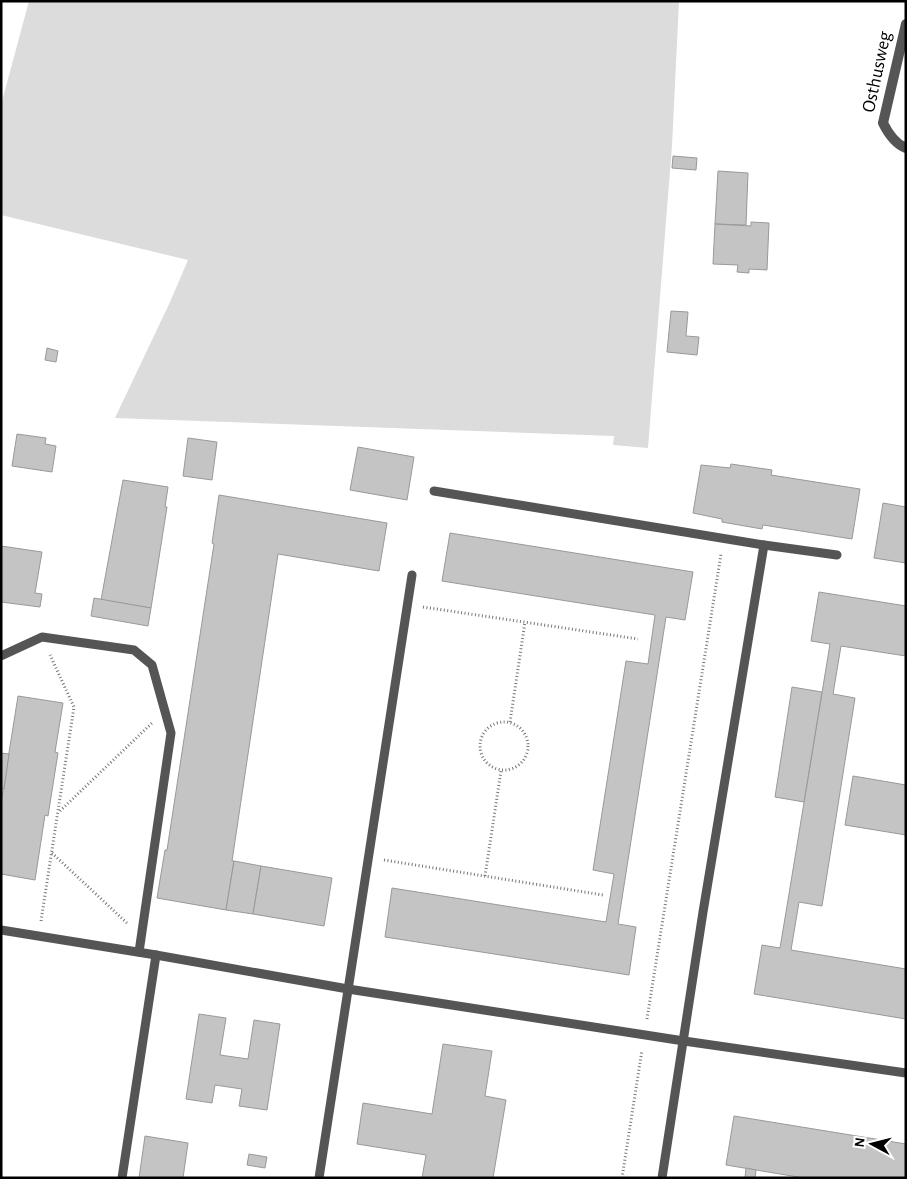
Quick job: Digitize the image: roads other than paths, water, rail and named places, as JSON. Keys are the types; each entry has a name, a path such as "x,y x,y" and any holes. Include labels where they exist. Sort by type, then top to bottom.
{"street":[{"name":"Osthusweg","path":"906,24 883,123 890,135 902,147 906,148"}],"lane":[{"path":"434,491 723,539 837,555"},
{"path":"662,1178 703,912 764,545"},
{"path":"318,1178 412,575"},
{"path":"1,656 42,637 134,650 152,665 171,733 139,952"},
{"path":"1,930 139,952 348,990 906,1073"},
{"path":"122,1178 156,955"}]}
